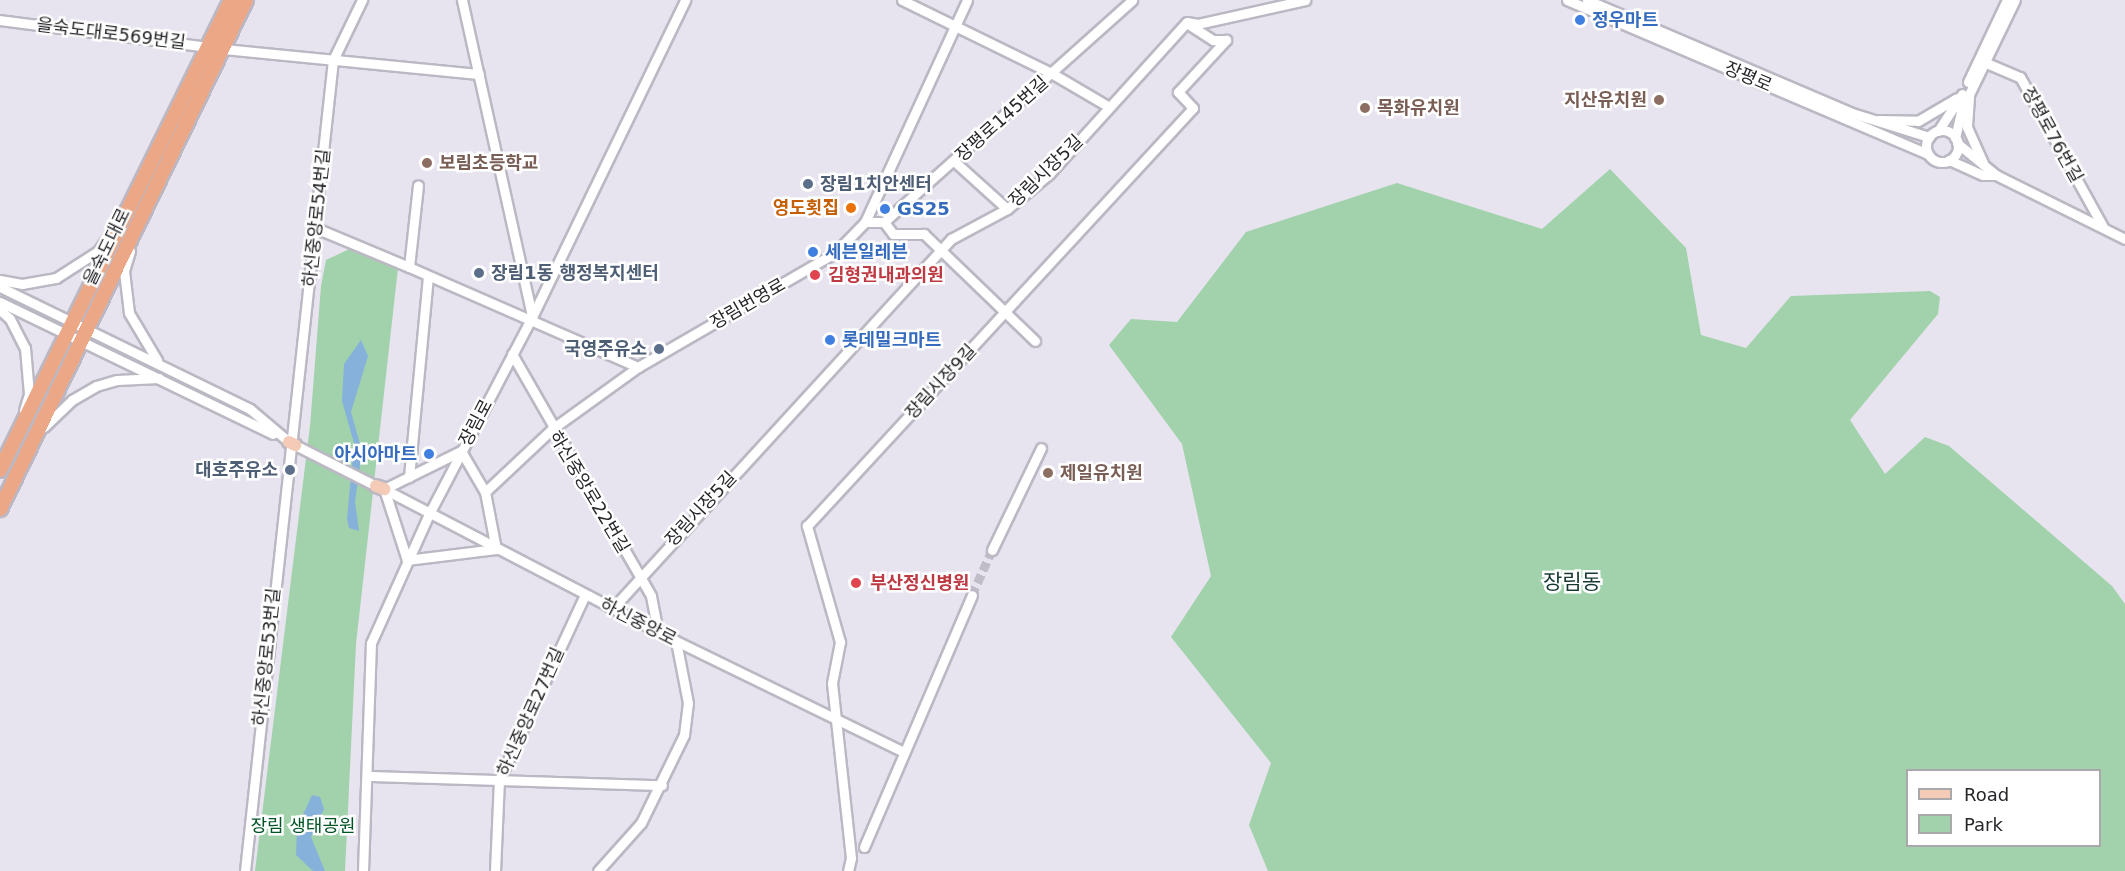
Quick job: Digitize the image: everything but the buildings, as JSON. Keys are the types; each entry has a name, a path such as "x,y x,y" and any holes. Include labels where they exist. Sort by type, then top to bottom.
{"highway":[{"name":"을숙도대로","path":"0,509 137,227 216,48 231,0"},
{"name":"을숙도대로","path":"0,470 130,208 216,48 246,0"}],"street":[{"name":"하신중앙로54번길","path":"292,444 318,229 333,60 362,0"},
{"path":"462,0 532,317"},
{"name":"장림로","path":"363,871 371,643 429,514 532,317 685,0"},
{"path":"902,0 1053,74 1109,107"},
{"name":"장림번영로","path":"485,492 552,429 638,367 835,253 865,222 967,0"},
{"name":"장평로145번길","path":"885,222 1053,74 1132,0"},
{"path":"1187,22 1198,24 1305,0"},
{"name":"장평로","path":"1587,0 1688,47"},
{"path":"1949,160 1956,140 1966,93 2007,0"},
{"path":"1996,175 1983,175 1949,160 1937,162 1928,154 1929,137 1938,130 1966,93 2015,0"},
{"name":"장평로","path":"1570,1 1871,121 1929,137"},
{"name":"을숙도대로569번길","path":"0,20 216,48 479,74"},
{"name":"장림시장9길","path":"835,718 832,683 840,642 807,526 1194,108 1178,92 1226,40 1213,40 1187,22"},
{"name":"장림시장5길","path":"612,609 951,239 1007,209 1049,174 1187,22"},
{"name":"장평로76번길","path":"1984,62 2020,77 2103,227"},
{"name":"장평로","path":"1751,73 1928,154"},
{"path":"1871,121 1918,121 1949,106 1966,93"},
{"path":"1966,93 1967,127 1985,165"},
{"path":"1938,130 1956,140 1996,175 2125,239"},
{"path":"955,162 1007,209"},
{"path":"409,267 418,185"},
{"path":"0,280 22,284 79,267 98,251 130,208"},
{"path":"865,222 885,222 893,234 924,234 1035,341"},
{"path":"137,227 124,271 125,296 136,332 160,364"},
{"path":"318,229 428,277 532,317 638,367"},
{"path":"409,477 428,277"},
{"path":"0,287 74,321 250,409 292,444"},
{"path":"0,302 292,444"},
{"path":"0,310 10,319 25,348 29,394 20,430"},
{"name":"하신중앙로22번길","path":"512,354 552,429 638,578 651,596 658,632"},
{"path":"33,440 56,412 96,386 117,380 160,378"},
{"name":"하신중앙로","path":"292,444 612,609 904,752"},
{"name":"하신중앙로53번길","path":"244,871 292,444"},
{"path":"992,550 1041,448"},
{"path":"461,451 485,492 496,549 407,560 380,488 409,477 461,451"},
{"name":"하신중앙로27번길","path":"495,871 499,780 585,594"},
{"path":"864,847 972,595"},
{"path":"598,871 641,823 662,785 684,735 688,703 676,641"},
{"path":"835,718 851,858 848,871"},
{"path":"368,776 662,785"}],"green space":[{"path":"1610,169 1686,248 1701,335 1746,348 1791,296 1930,291 1940,297 1938,314 1850,420 1885,474 1925,437 1949,446 2112,586 2125,604 2125,871 1268,871 1249,825 1271,763 1171,637 1211,576 1182,444 1109,345 1131,319 1177,322 1246,232 1397,183 1542,229"},
{"name":"장림 생태공원","path":"356,246 398,268 356,644 345,871 255,871 310,426 321,286 326,260"}],"water":[{"path":"361,340 368,356 351,412 362,451 355,502 359,531 349,528 347,519 354,443 342,401 344,364"},
{"path":"312,795 320,797 324,809 311,837 325,871 313,871 296,855 297,828"}],"tunnel":[{"path":"972,595 992,550"}],"place":[{"name":"정우마트","path":"1580,20"},
{"name":"지산유치원","path":"1659,100"},
{"name":"목화유치원","path":"1365,108"},
{"name":"보림초등학교","path":"427,163"},
{"name":"장림1치안센터","path":"808,184"},
{"name":"영도횟집","path":"851,208"},
{"name":"GS25","path":"885,209"},
{"name":"세븐일레븐","path":"813,252"},
{"name":"장림1동 행정복지센터","path":"479,273"},
{"name":"김형권내과의원","path":"815,275"},
{"name":"롯데밀크마트","path":"830,340"},
{"name":"국영주유소","path":"659,349"},
{"name":"아시아마트","path":"429,454"},
{"name":"대호주유소","path":"290,470"},
{"name":"제일유치원","path":"1048,473"},
{"name":"부산정신병원","path":"856,583"}],"district":[{"name":"장림동","path":"1572,582"}]}
